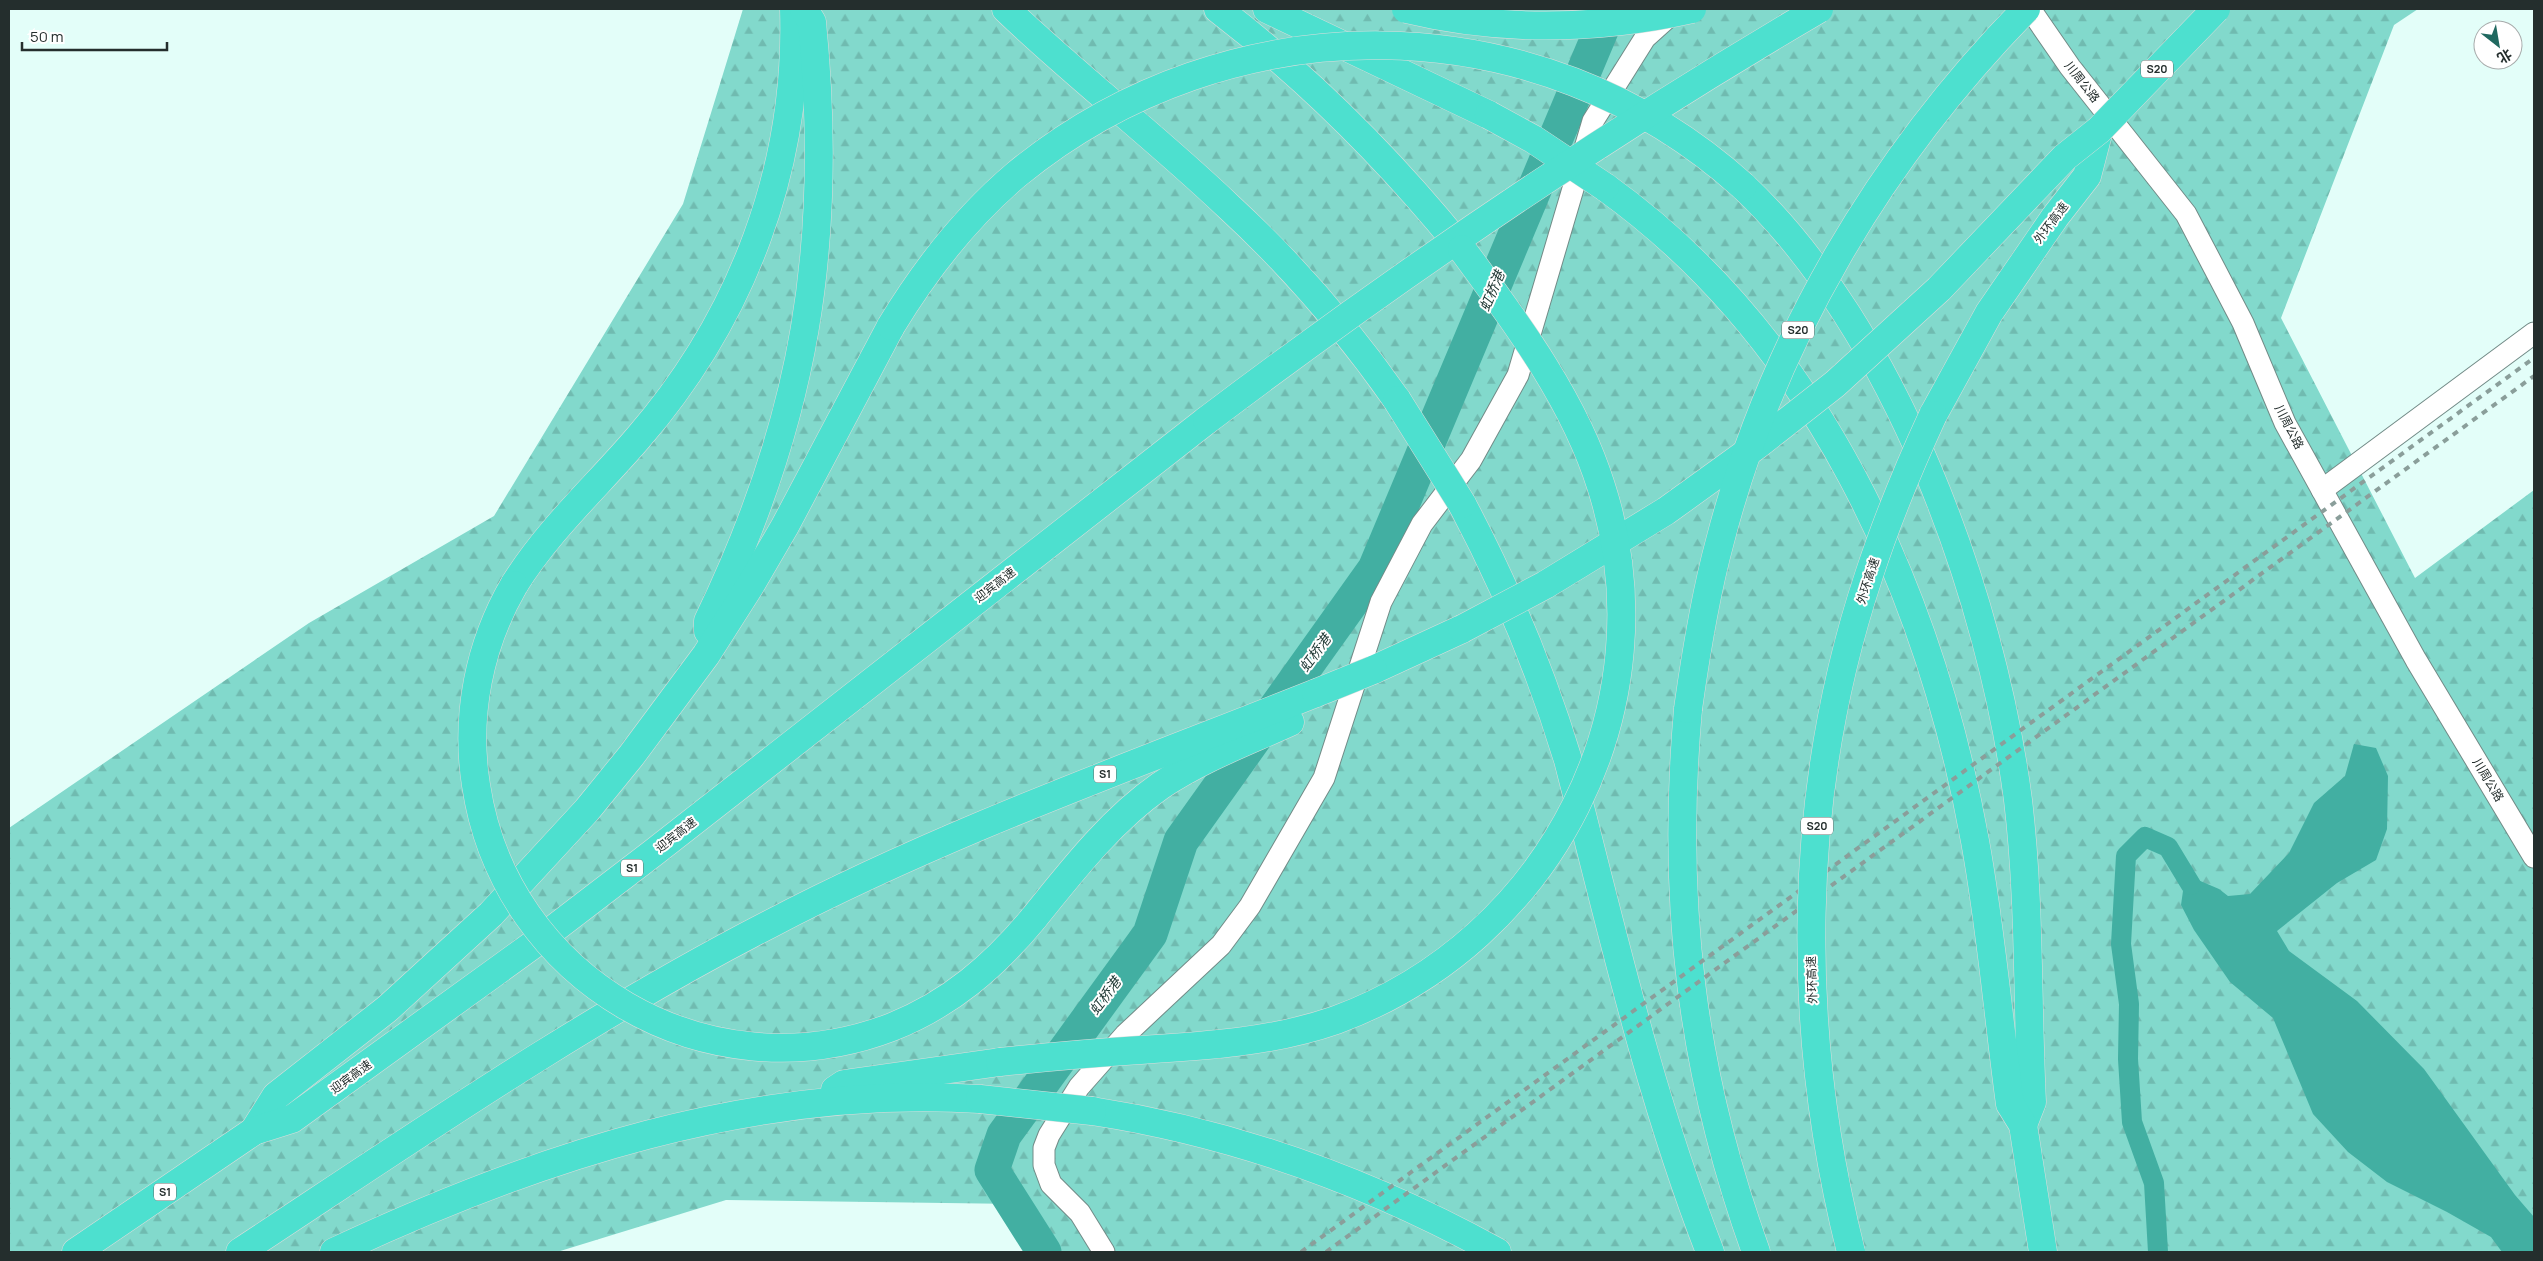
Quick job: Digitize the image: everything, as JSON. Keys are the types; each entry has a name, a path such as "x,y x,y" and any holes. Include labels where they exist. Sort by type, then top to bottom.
{"highway":[{"path":"794,9 793,72 783,151 762,228 731,302 691,371 668,403 545,541 514,585 494,624 485,652 478,682 472,741 474,771 485,829 508,884 523,910 561,956 607,994 659,1023 716,1041 745,1045 805,1047 835,1043 892,1026 946,1000 993,963 1070,873 1142,800 1164,784 1198,764 1295,720 1316,693"},
{"path":"706,655 708,621 747,538 781,440 804,338 812,287 818,228 820,133 812,22 804,9"},
{"path":"1006,9 1215,193 1268,244 1341,326 1397,400 1462,504 1513,606 1552,708 1571,769 1655,1094 1673,1152 1710,1252"},
{"path":"817,1102 844,1084 1000,1062 1249,1040 1300,1031 1366,1008 1427,974 1482,931 1530,880 1568,822 1597,758 1615,691 1622,622 1617,552 1601,485 1575,424 1519,329 1462,249 1408,185 1348,122 1286,64 1218,9"},
{"path":"1267,9 1489,114 1533,139 1606,187 1655,226 1692,260 1760,334 1818,415 1844,458 1874,521 1910,605 1930,663 1963,781 1985,903 2010,1104 2023,1125 2043,1252"},
{"path":"1406,9 1459,20 1494,24 1563,26 1632,21 1692,9"},
{"name":"迎宾高速","path":"76,1252 254,1131 292,1119 510,962 653,853 1206,420 1344,319 1529,191 1719,69 1819,9"},
{"name":"S20","path":"1756,1252 1728,1167 1709,1095 1690,985 1684,929 1681,817 1688,709 1696,650 1720,540 1754,433 1798,330 1851,231 1882,184 1949,93 2026,9"},
{"name":"S20","path":"2098,130 2216,9"},
{"path":"254,1131 276,1096 400,998 491,914 540,863 631,756 706,655 750,586 785,526 891,326 932,265 958,232 1017,174 1058,142 1115,108 1185,76 1258,55 1295,48 1333,44 1409,44 1447,48 1524,64 1570,79 1634,108 1700,151 1743,186 1787,231 1812,262 1855,329 1914,441 1938,498 1971,590 2002,710 2018,799 2023,853 2032,1102 2023,1125"},
{"name":"S1","path":"240,1252 524,1065 610,1012 770,924 897,862 1028,805 1373,670 1483,618 1545,585 1636,530 1723,471 1821,395 1888,337 1939,289 2065,157 2098,130"},
{"name":"外环高速","path":"1851,1252 1828,1150 1821,1102 1811,977 1811,919 1818,813 1838,689 1852,632 1872,567 1909,468 1933,415 1989,313 2049,224 2087,176 2098,130"},
{"path":"334,1252 439,1206 591,1152 708,1120 817,1102 902,1097 980,1099 1092,1110 1181,1127 1289,1158 1401,1202 1497,1252"}],"street":[{"path":"1104,1252 1080,1212 1051,1184 1044,1165 1044,1148 1079,1087 1125,1035 1221,944 1244,914 1324,778 1381,602 1422,524 1470,460 1518,375 1593,121 1645,38 1677,9"},
{"name":"川周公路","path":"2030,9 2070,67 2186,214 2243,323 2285,423 2416,660 2534,857"},
{"path":"2322,490 2534,333"}],"green space":[{"path":"743,9 2418,9 2394,25 2281,318 2415,578 2534,490 2534,1252 1060,1252 1027,1204 726,1200 557,1252 9,1252 9,828 309,623 494,516 683,204"}],"shaded area":[{"path":"2354,744 2376,748 2388,776 2387,829 2376,860 2337,883 2277,931 2289,951 2357,1001 2424,1069 2515,1195 2534,1217 2534,1252 2502,1252 2491,1237 2447,1212 2387,1182 2348,1152 2313,1114 2273,1018 2230,982 2194,930 2181,905 2183,891 2198,880 2219,889 2228,896 2250,894 2289,853 2314,803 2345,776"}],"waterway":[{"name":"虹桥港","path":"1044,1252 992,1170 1004,1135 1150,934 1181,841 1375,569 1610,9"},
{"path":"2158,1252 2154,1183 2132,1122 2128,1059 2129,1004 2121,944 2126,856 2145,837 2168,847 2191,885"}],"railway":[{"path":"1301,1252 2534,358"},
{"path":"1326,1252 2534,376"}]}
